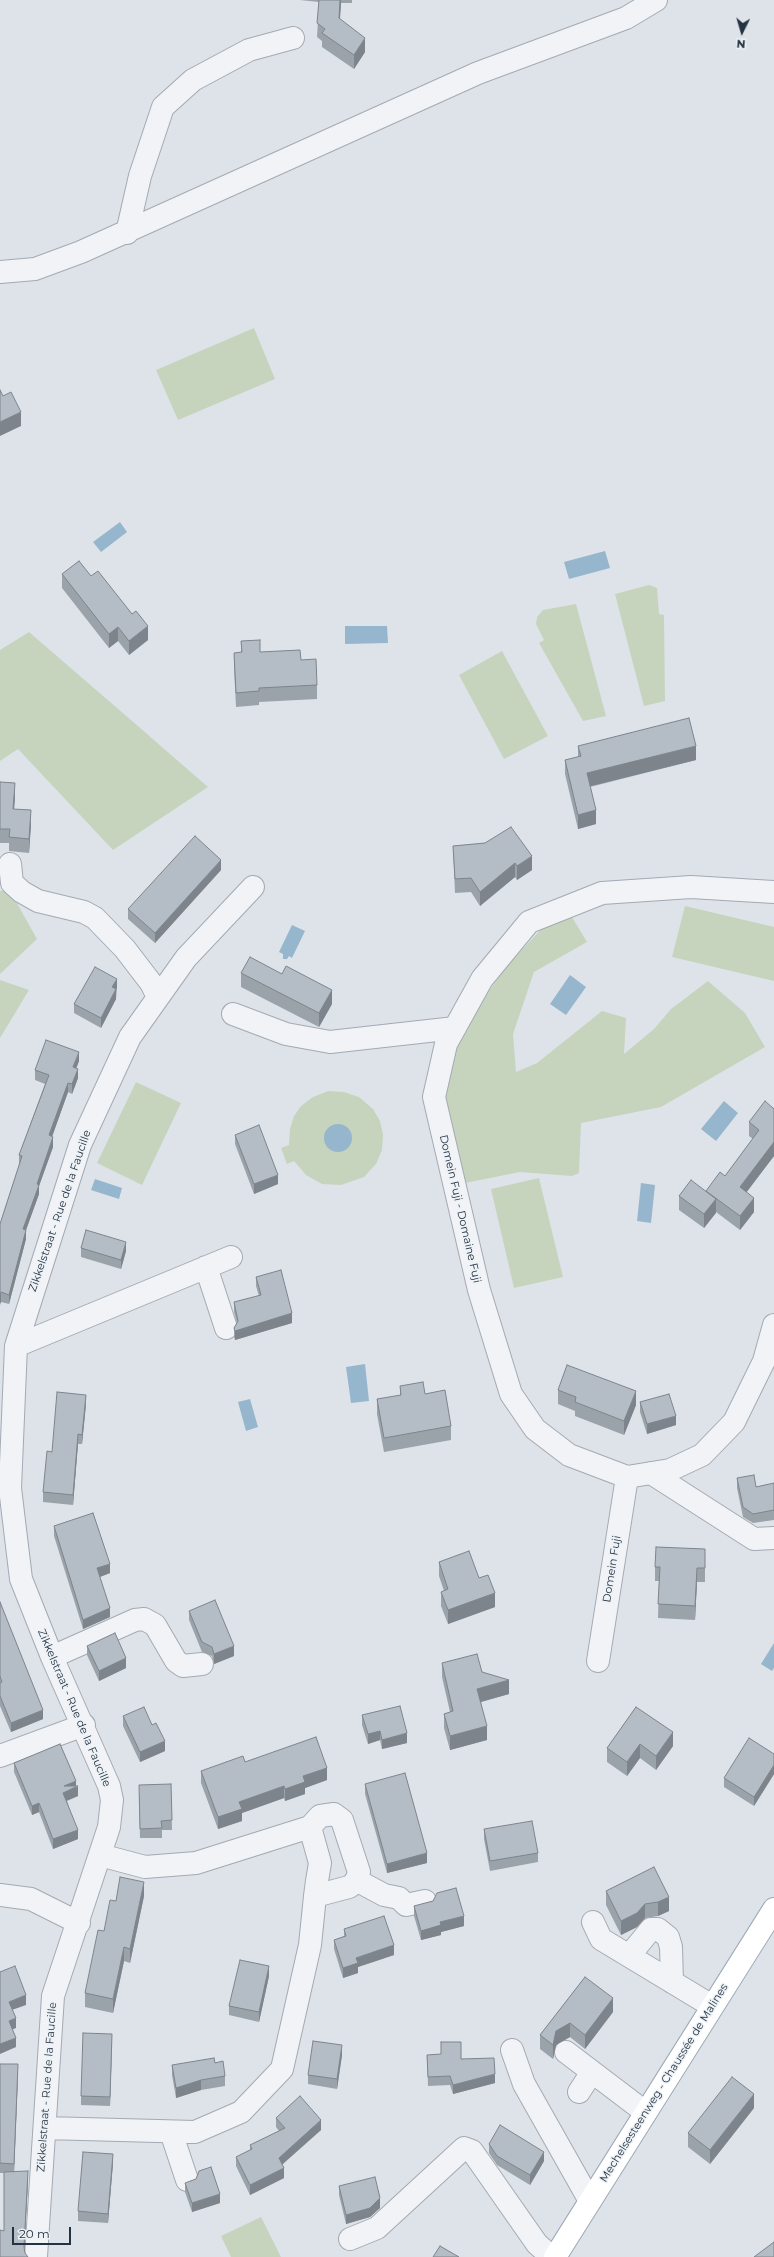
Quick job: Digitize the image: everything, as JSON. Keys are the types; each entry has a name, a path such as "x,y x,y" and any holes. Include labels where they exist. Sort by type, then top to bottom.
{"main road":[{"name":"Mechelsesteenweg - Chaussée de Malines","path":"554,2257 774,1909"}],"street":[{"path":"0,272 35,269 127,233 478,72 626,18 656,0"},
{"path":"127,233 140,176 163,107 194,80 249,50 293,38"},
{"path":"10,864 12,882 22,892 38,901 84,912 95,918 125,949 151,983 158,997"},
{"name":"Domein Fuji - Domaine Fuji","path":"627,1477 569,1455 535,1429 512,1394 479,1290 434,1097 446,1044 482,979 529,922 602,893 691,886 774,892"},
{"name":"Zikkelstraat - Rue de la Faucille","path":"36,2257 53,2001 109,1827 112,1800 109,1786 84,1725 52,1657 21,1580 5,1489 16,1346 80,1145 130,1036 186,958 253,887"},
{"path":"233,1014 286,1034 330,1042 455,1028"},
{"path":"16,1346 231,1257"},
{"path":"206,1267 226,1328"},
{"path":"627,1477 670,1470 702,1455 734,1422 764,1361 774,1325"},
{"path":"651,1473 754,1539 774,1538"},
{"name":"Domein Fuji","path":"598,1661 627,1477"},
{"path":"52,1657 135,1620 144,1619 155,1624 176,1661 183,1666 202,1664"},
{"path":"0,1756 84,1725"},
{"path":"100,1855 145,1867 196,1863 310,1827 320,1816 334,1814 342,1820 359,1872 356,1880 349,1887 315,1896"},
{"path":"45,2128 195,2132 241,2112 282,2069 310,1945 320,1863 310,1827"},
{"path":"356,1880 384,1895 399,1898 406,1905 425,1901"},
{"path":"0,1894 31,1900 79,1923"},
{"path":"593,1922 601,1939 712,2006"},
{"path":"629,1956 651,1929 658,1929 668,1937 671,1947 672,1982"},
{"path":"512,2050 524,2084 590,2200"},
{"path":"566,2052 646,2112"},
{"path":"579,2092 592,2072"},
{"path":"171,2132 187,2180"},
{"path":"350,2239 377,2228 464,2148 472,2151 537,2244 554,2257"}],"green space":[{"path":"254,328 275,379 178,420 156,370"},
{"path":"649,585 657,588 659,614 664,615 665,701 644,706 615,594"},
{"path":"576,604 606,716 583,721 539,643 544,640 536,624 537,617 543,610"},
{"path":"29,632 208,787 113,850 18,749 0,761 0,650"},
{"path":"502,651 548,736 504,759 459,675"},
{"path":"9,889 37,939 0,974 0,891"},
{"path":"685,906 774,927 774,981 672,957"},
{"path":"572,917 587,942 534,972 513,1034 516,1072 537,1063 602,1011 626,1018 624,1054 654,1029 671,1009 708,981 745,1013 765,1047 661,1107 581,1123 579,1173 572,1176 520,1172 465,1183 440,1095 454,1039 507,966 545,925"},
{"path":"0,980 29,990 0,1038"},
{"path":"136,1082 181,1103 142,1185 97,1163"},
{"path":"328,1091 344,1092 359,1097 373,1109 380,1121 383,1135 382,1150 376,1164 364,1177 341,1185 322,1184 306,1175 294,1161 287,1164 281,1148 289,1145 290,1129 294,1116 301,1106 313,1097"},
{"path":"539,1178 563,1277 514,1288 491,1189"},
{"path":"261,2217 281,2257 231,2257 221,2236"}],"water":[{"path":"120,522 127,532 101,552 93,542"},
{"path":"605,551 610,568 569,579 564,562"},
{"path":"345,626 387,626 388,643 345,644"},
{"path":"292,925 305,931 292,958 289,956 287,959 283,959 283,954 279,952"},
{"path":"570,975 586,987 566,1015 550,1004"},
{"path":"724,1101 738,1113 716,1141 701,1129"},
{"path":"338,1124 348,1128 352,1138 348,1148 338,1152 328,1148 324,1138 328,1128"},
{"path":"95,1179 122,1188 119,1199 91,1190"},
{"path":"641,1183 655,1185 651,1223 637,1221"},
{"path":"365,1364 369,1401 351,1403 346,1367"},
{"path":"250,1399 258,1427 246,1431 238,1402"},
{"path":"774,1643 774,1668 772,1671 761,1664"}],"building":[{"path":"319,0 340,0 339,18 365,38 354,55 322,33 325,29 317,23"},
{"path":"0,390 3,396 11,392 21,412 0,422"},
{"path":"79,561 91,576 98,571 132,614 136,611 148,626 129,641 118,627 109,634 62,574"},
{"path":"260,640 260,652 300,650 301,660 316,659 317,685 259,688 259,691 236,693 234,653 242,652 241,641"},
{"path":"689,718 696,746 587,773 596,810 578,815 565,760 581,756 578,746"},
{"path":"0,782 15,783 13,809 31,810 29,839 9,837 10,829 0,829"},
{"path":"511,827 532,856 517,866 515,863 480,892 471,878 455,879 453,846 485,843"},
{"path":"195,836 221,860 155,933 128,909"},
{"path":"250,957 282,974 286,966 332,990 319,1013 241,973"},
{"path":"95,967 117,979 112,987 116,989 101,1018 74,1004"},
{"path":"46,1040 79,1052 73,1067 78,1069 72,1084 68,1083 49,1135 53,1137 37,1184 39,1185 23,1229 26,1230 9,1295 1,1292 0,1295 0,1224 22,1156 19,1155 49,1075 35,1070"},
{"path":"765,1101 774,1109 774,1142 740,1187 754,1198 740,1216 706,1191 720,1172 725,1176 759,1130 749,1122"},
{"path":"259,1125 278,1175 254,1184 235,1135"},
{"path":"691,1180 716,1199 704,1214 679,1196"},
{"path":"86,1230 126,1242 121,1260 81,1248"},
{"path":"281,1270 292,1313 235,1331 234,1328 238,1321 234,1302 261,1295 256,1277"},
{"path":"567,1365 636,1391 624,1421 575,1402 576,1397 558,1390"},
{"path":"423,1382 425,1394 445,1390 451,1426 384,1438 377,1399 401,1395 400,1386"},
{"path":"57,1392 86,1395 82,1435 78,1434 73,1495 43,1492 47,1451 52,1452"},
{"path":"669,1394 676,1416 647,1424 640,1402"},
{"path":"754,1475 756,1487 774,1483 774,1510 753,1514 743,1507 737,1478"},
{"path":"93,1513 110,1564 97,1568 110,1608 83,1620 54,1526"},
{"path":"656,1547 705,1549 705,1568 697,1568 695,1606 658,1604 660,1567 655,1567"},
{"path":"469,1551 479,1578 488,1575 495,1593 448,1610 441,1592 448,1589 439,1562"},
{"path":"215,1600 234,1646 214,1654 212,1647 202,1642 189,1611"},
{"path":"0,1602 43,1710 11,1723 0,1696 0,1683 2,1682 0,1676"},
{"path":"115,1633 126,1658 99,1671 87,1646"},
{"path":"477,1654 482,1672 509,1680 477,1689 487,1726 450,1736 444,1714 453,1711 442,1663"},
{"path":"400,1706 407,1733 382,1740 380,1731 368,1734 362,1715"},
{"path":"144,1707 152,1725 156,1723 165,1741 140,1752 123,1716"},
{"path":"636,1707 673,1732 656,1756 640,1744 627,1762 607,1748"},
{"path":"316,1737 327,1768 303,1776 305,1782 285,1789 284,1786 239,1802 242,1809 218,1817 201,1771 243,1756 245,1762"},
{"path":"749,1738 774,1754 774,1765 754,1797 724,1778"},
{"path":"60,1744 76,1781 64,1786 78,1786 63,1793 78,1830 53,1839 39,1803 32,1806 14,1763"},
{"path":"405,1773 427,1853 387,1864 365,1784"},
{"path":"171,1784 172,1820 161,1821 162,1828 140,1829 139,1785"},
{"path":"532,1821 538,1853 490,1861 484,1829"},
{"path":"654,1867 669,1897 658,1902 645,1904 637,1913 621,1921 606,1891"},
{"path":"120,1877 144,1882 130,1949 124,1947 113,1999 85,1993 98,1930 104,1931 110,1900 116,1901"},
{"path":"456,1888 464,1916 440,1922 441,1925 421,1931 414,1906 433,1901 437,1893"},
{"path":"384,1916 394,1945 356,1958 358,1963 343,1968 334,1940 346,1936 344,1929"},
{"path":"240,1960 269,1966 259,2012 229,2006"},
{"path":"15,1966 26,1995 9,2002 16,2018 9,2021 16,2038 0,2044 0,1972"},
{"path":"585,1977 613,1998 585,2035 570,2023 556,2031 553,2045 540,2035"},
{"path":"83,2033 112,2034 110,2097 81,2096"},
{"path":"313,2041 342,2045 337,2079 308,2075"},
{"path":"441,2042 461,2042 461,2059 494,2058 495,2074 453,2085 450,2076 428,2077 427,2055 441,2054"},
{"path":"214,2058 215,2063 223,2061 225,2076 201,2080 176,2088 172,2065"},
{"path":"0,2064 18,2064 14,2164 0,2163"},
{"path":"732,2077 754,2094 710,2150 688,2133"},
{"path":"300,2096 321,2120 279,2158 284,2168 250,2185 236,2157 252,2149 250,2145 285,2128 276,2118"},
{"path":"500,2125 544,2152 530,2175 497,2156 489,2144"},
{"path":"83,2152 113,2154 108,2214 78,2211"},
{"path":"211,2167 220,2194 192,2203 185,2183 196,2179 199,2171"},
{"path":"28,2171 24,2247 25,2253 28,2257 0,2257 0,2230 4,2231 4,2172"},
{"path":"375,2177 380,2198 370,2208 346,2215 339,2186"},
{"path":"774,2242 774,2257 754,2257"},
{"path":"440,2246 459,2257 433,2257"}]}
